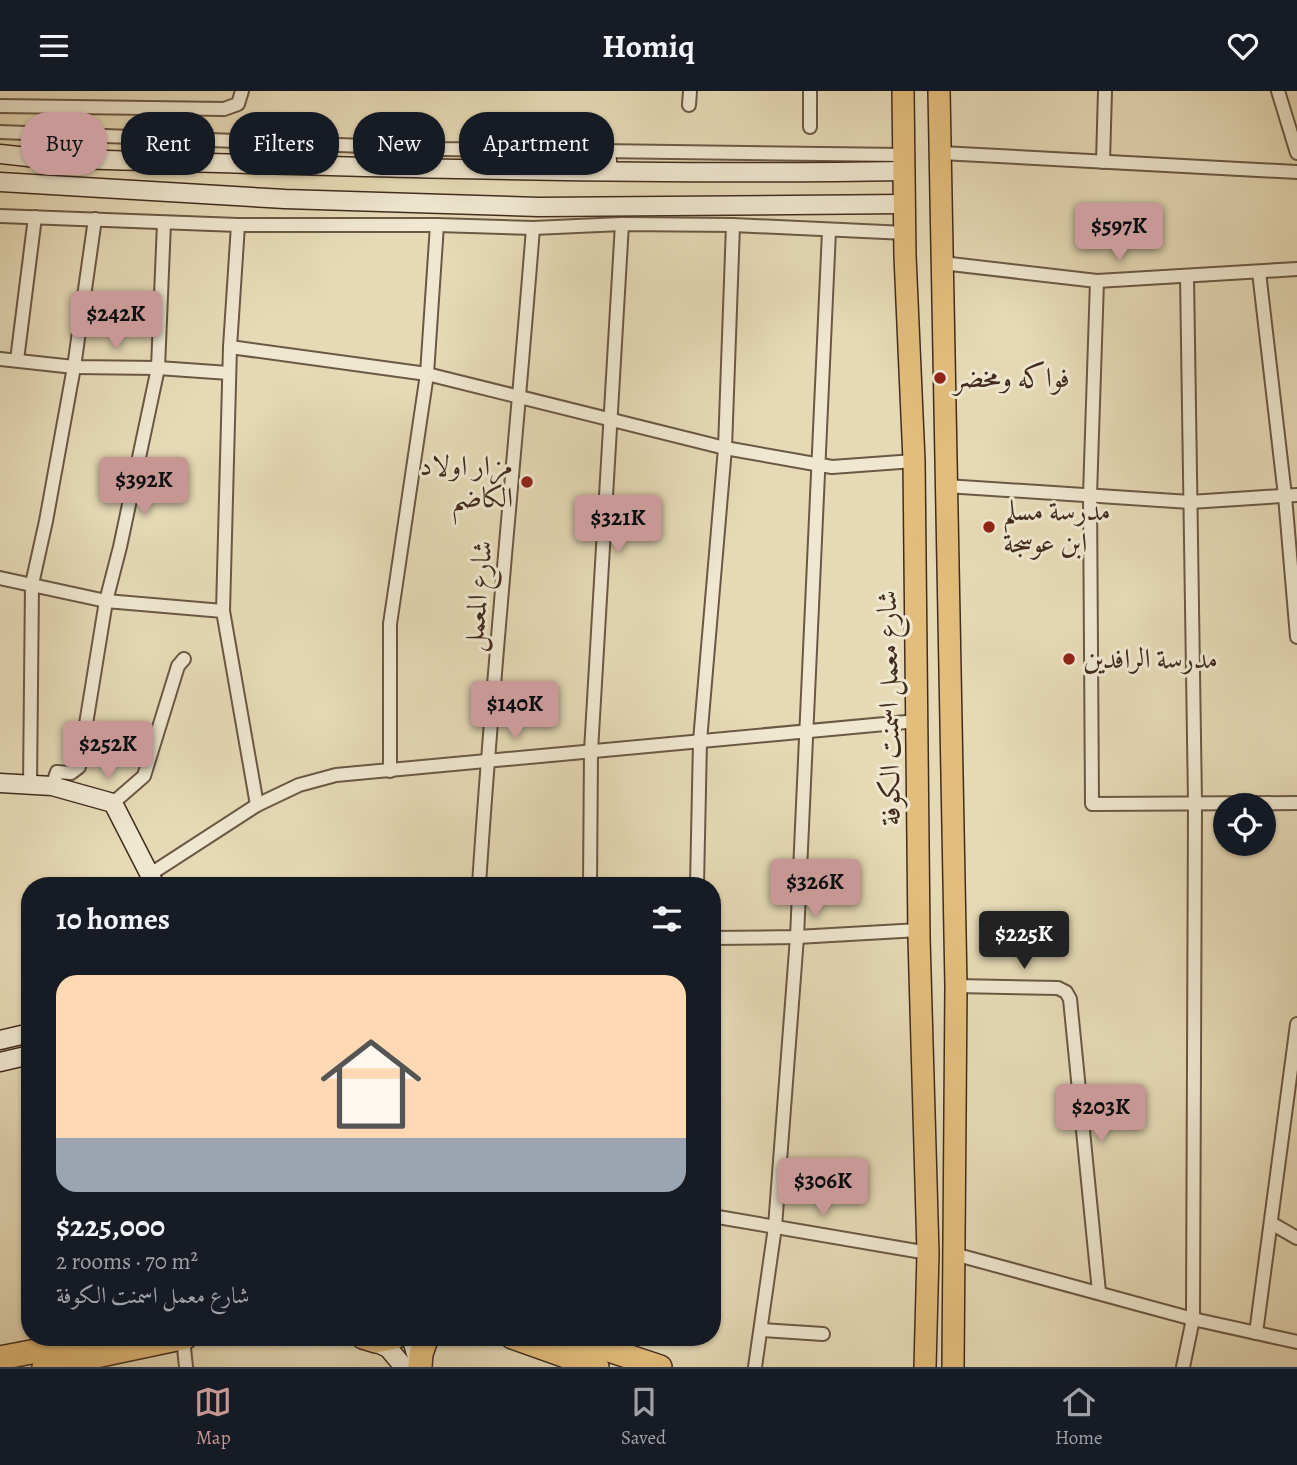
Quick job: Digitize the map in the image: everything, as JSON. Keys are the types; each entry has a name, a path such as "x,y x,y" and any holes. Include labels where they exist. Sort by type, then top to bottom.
{"highway":[{"path":"0,1358 62,1346"},
{"path":"54,1366 144,1346"},
{"path":"420,1367 424,1346"},
{"path":"538,1346 597,1367"},
{"path":"600,1346 660,1367"}],"main road":[{"name":"شارع معمل اسمنت الكوفة","path":"903,91 914,461 919,934 928,1253 925,1367"},
{"path":"939,91 956,981 953,1367"},
{"path":"904,132 914,124 921,123 934,125 940,130"},
{"path":"919,934 934,947 947,945 955,940"},
{"path":"920,977 935,968 942,968 956,981"}],"street":[{"path":"0,106 224,109 238,104 242,91"},
{"path":"810,91 810,127"},
{"path":"1103,162 1105,91"},
{"path":"1278,91 1293,126 1297,153"},
{"path":"0,132 459,149"},
{"path":"614,152 904,163"},
{"path":"0,153 37,158 121,161"},
{"path":"941,153 1297,171"},
{"path":"215,163 459,168"},
{"path":"614,170 864,172 904,163"},
{"path":"864,172 867,204"},
{"path":"134,175 136,191"},
{"path":"0,182 285,199 538,207 617,218 906,233"},
{"path":"0,216 238,225 533,228 617,218 905,204"},
{"path":"17,360 36,217"},
{"path":"590,877 591,751 617,218"},
{"path":"30,786 32,584 74,367 95,219"},
{"path":"52,786 57,772 71,773 79,767 106,601 158,368 164,223"},
{"path":"238,225 230,347 223,611 257,805"},
{"path":"390,771 390,624 427,375 437,225"},
{"path":"697,877 700,741 725,447 733,225"},
{"name":"شارع المعمل","path":"480,877 487,761 533,228"},
{"path":"755,1367 775,1227 797,937 829,231"},
{"path":"942,263 1097,281 1297,269"},
{"path":"1259,272 1291,496 1297,637"},
{"path":"1183,1367 1194,1319 1195,803 1187,276"},
{"path":"1097,281 1090,495 1092,804 1297,803"},
{"path":"230,347 427,375 725,447 820,465 832,467 914,461"},
{"path":"0,359 74,367 158,368 229,373"},
{"path":"946,486 1191,502 1291,496"},
{"path":"0,578 106,601 223,611"},
{"path":"113,803 144,776 178,666 184,659"},
{"path":"156,877 257,805 299,785 336,775 918,721"},
{"path":"0,783 52,786 113,803 150,877"},
{"path":"721,938 919,934"},
{"path":"956,981 1058,988 1066,992 1070,999 1099,1292"},
{"path":"1256,1333 1295,1065 1297,1024"},
{"path":"0,1040 21,1035"},
{"path":"0,1062 21,1057"},
{"path":"721,1218 928,1253"},
{"path":"1271,1223 1297,1238"},
{"path":"954,1254 1194,1319 1297,1342"},
{"path":"761,1330 823,1334"},
{"path":"185,1346 186,1367"},
{"path":"384,1346 404,1367"},
{"path":"414,1346 420,1367"}],"place":[{"name":"فواكه ومخضر","path":"940,378"},
{"name":"مزار اولاد الكاضم","path":"527,482"},
{"name":"مدرسة مسلم ابن عوسجة","path":"989,527"},
{"name":"مدرسة الرافدين","path":"1069,659"}]}
